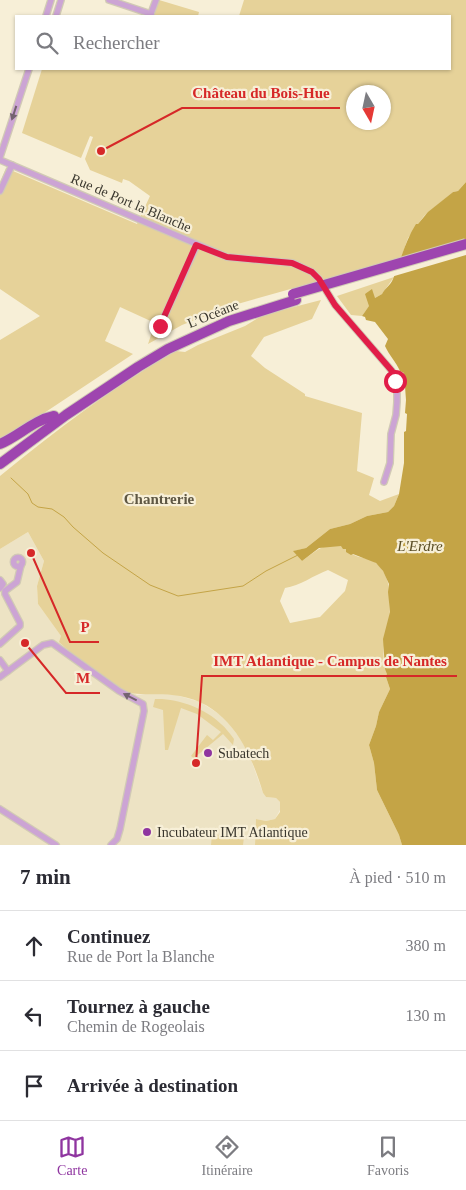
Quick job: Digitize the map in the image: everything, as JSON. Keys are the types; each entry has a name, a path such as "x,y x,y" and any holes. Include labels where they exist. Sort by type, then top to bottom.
{"highway":[{"name":"L’Océane","path":"0,464 58,420 162,352 193,336 294,297 466,244"},
{"name":"L’Océane","path":"0,457 54,416 140,359 183,334 223,317 466,250"},
{"path":"0,444 44,418 54,416"}],"street":[{"path":"46,15 51,0"},
{"path":"56,15 61,0"},
{"path":"110,0 151,15 156,0"},
{"path":"0,158 29,70"},
{"name":"Rue de Port la Blanche","path":"0,158 12,166 227,257 292,263 303,267 319,279 335,305 392,371 397,402 390,440 390,463 384,482"},
{"path":"0,191 12,166"},
{"path":"160,326 196,245"},
{"path":"2,589 17,582 21,566"},
{"path":"0,580 6,599 20,623 20,626 1,642"},
{"path":"0,677 40,647 46,644 53,644 101,679 143,704 144,709 120,829 117,839 111,845"},
{"path":"0,660 8,671"},
{"path":"0,809 56,845"}],"shaded area":[{"path":"159,0 199,12 198,15 153,15"},
{"path":"244,0 466,0 466,182 458,191 453,192 424,216 408,238 401,258 234,305 182,325 148,344 155,323 120,307 105,341 133,354 20,429 0,449 0,340 40,316 0,289 0,183 6,168 137,224 150,196 129,181 123,179 122,183 90,170 85,159 93,137 90,136 81,158 22,133 42,70 451,70 451,15 239,15"},
{"path":"394,277 382,294 375,298 362,316 351,315 337,296"},
{"path":"321,300 312,319 264,337 251,356 265,368 305,394 305,396 362,413 357,471 374,478 369,495 380,501 399,494 394,506 388,512 367,516 350,524 330,529 306,548 294,551 302,561 324,547 335,544 340,545 355,556 374,562 381,568 387,578 390,614 383,652 388,674 386,677 390,689 379,712 369,745 374,763 377,790 402,845 255,845 256,819 266,821 275,819 280,812 280,802 276,798 266,797 263,793 250,759 232,728 221,716 207,706 191,699 172,695 132,693 117,688 103,679 59,642 61,636 38,604 37,586 44,561 28,532 0,549 0,476 42,442 130,379 176,351 185,352 245,326 263,315","holes":["328,570 348,580 345,591 320,617 290,623 280,601 285,588"]},
{"path":"28,532 44,561 37,586 38,604 61,636 137,695 154,693 176,695 200,702 224,717 239,737 249,754 263,793 266,797 276,798 280,802 281,808 275,819 266,821 256,819 255,845 0,845 0,549"},
{"path":"155,699 181,702 207,713 228,731 234,739 233,745 223,734 194,758 191,756 207,735 213,740 221,732 197,714 181,708 168,750 165,750 163,710 153,707"},
{"path":"212,835 244,837 243,845 211,845"}],"water":[{"name":"L'Erdre","path":"466,182 466,845 402,845 377,790 374,763 369,745 379,712 390,689 386,677 383,639 390,612 389,584 383,571 376,563 353,554 351,555 341,546 319,548 302,561 293,551 306,548 330,529 350,524 367,516 388,512 394,506 399,494 404,463 404,432 406,431 407,414 405,413 404,373 400,371 385,346 388,339 375,322 366,320 362,316 369,306 365,294 372,289 375,298 382,294 392,281 416,224 453,192 458,191"}],"pier":[{"path":"466,239 466,255 391,277 398,259"}],"waterway":[{"path":"11,478 28,494 32,503 38,507 52,509 64,517 103,553 150,585 178,596 243,586 266,571 298,555"}],"place":[{"name":"Château du Bois-Hue","path":"101,151"},
{"name":"P","path":"31,553"},
{"name":"M","path":"25,643"},
{"name":"Subatech","path":"208,753"},
{"name":"IMT Atlantique - Campus de Nantes","path":"196,763"},
{"name":"Incubateur IMT Atlantique","path":"147,832"}],"district":[{"name":"Chantrerie","path":"159,499"}],"route":[{"path":"160,326 196,245 227,257 292,263 312,272 319,279 335,305 392,371 395,381"}]}
